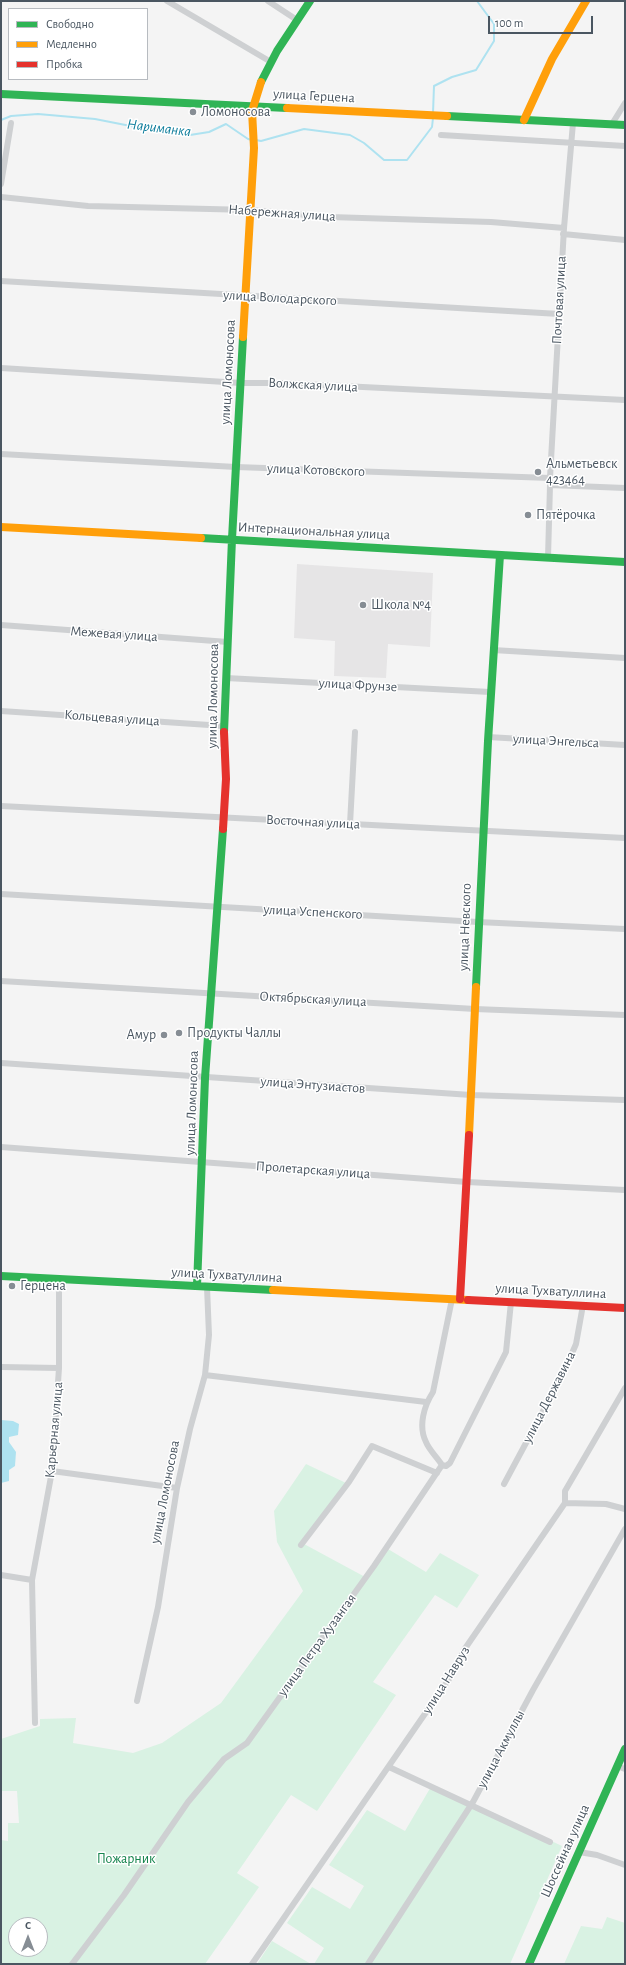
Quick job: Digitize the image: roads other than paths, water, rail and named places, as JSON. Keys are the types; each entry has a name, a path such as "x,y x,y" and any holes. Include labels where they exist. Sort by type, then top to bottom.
{"street":[{"path":"167,1 270,62"},
{"path":"268,1 297,20"},
{"name":"улица Ломоносова","path":"197,1286 203,1163 205,1078 226,779 224,726 232,540 254,148 253,106 262,78 270,62 310,1"},
{"path":"524,120 533,95 564,36 586,1"},
{"name":"улица Герцена","path":"1,94 625,125"},
{"path":"612,124 625,103"},
{"path":"1,184 11,123"},
{"name":"Почтовая улица","path":"548,558 550,482 563,231 573,123"},
{"path":"441,135 625,146"},
{"name":"Набережная улица","path":"1,197 88,206 250,210 330,217 491,222 625,240"},
{"name":"улица Володарского","path":"1,281 559,314"},
{"name":"Волжская улица","path":"1,368 241,383 282,383 625,400"},
{"name":"улица Котовского","path":"1,454 550,482 625,488"},
{"name":"Интернациональная улица","path":"1,527 625,562"},
{"name":"улица Невского","path":"456,1299 467,1182 482,831 500,555"},
{"name":"Межевая улица","path":"1,625 228,642"},
{"path":"493,650 625,658"},
{"name":"улица Фрунзе","path":"226,678 490,692"},
{"name":"Кольцевая улица","path":"1,711 224,726"},
{"path":"350,824 355,732"},
{"name":"улица Энгельса","path":"488,737 625,745"},
{"name":"Восточная улица","path":"1,806 625,838"},
{"name":"улица Успенского","path":"1,894 478,922 625,928"},
{"name":"Октябрьская улица","path":"1,981 475,1009 625,1015"},
{"name":"улица Энтузиастов","path":"1,1064 471,1094 625,1100"},
{"name":"Пролетарская улица","path":"1,1147 467,1182 625,1190"},
{"name":"улица Тухватуллина","path":"1,1276 625,1308"},
{"name":"Карьерная улица","path":"35,1723 32,1580 52,1471 59,1368 59,1279"},
{"name":"улица Ломоносова","path":"138,1700 158,1607 177,1488 190,1429 206,1375 209,1335 207,1287"},
{"path":"442,1465 426,1443 422,1432 422,1421 426,1402 433,1392 446,1333 456,1299"},
{"name":"улица Петра Хузангая","path":"72,1964 124,1895 188,1802 224,1758 247,1743 374,1566 442,1465 446,1466 450,1463 506,1352 511,1302"},
{"name":"улица Державина","path":"504,1484 564,1372 576,1344 584,1305"},
{"path":"1,1367 59,1368"},
{"path":"206,1375 426,1402"},
{"name":"улица Навруз","path":"252,1964 449,1679 464,1650 565,1503 566,1491 625,1388"},
{"path":"301,1545 349,1482 372,1446 437,1473"},
{"path":"52,1471 177,1488"},
{"path":"565,1503 606,1504 625,1509"},
{"name":"улица Акмуллы","path":"368,1964 470,1805 625,1529"},
{"path":"1,1575 32,1580"},
{"name":"Шоссейная улица","path":"529,1964 579,1852 621,1767 625,1749"},
{"path":"389,1767 550,1842"},
{"path":"579,1852 597,1855 625,1865"}],"water":[{"path":"1,1420 13,1421 19,1424 18,1435 9,1437 9,1442 16,1452 15,1466 9,1470 9,1481 1,1483"}],"waterway":[{"name":"Нариманка","path":"433,113 434,86 452,77 476,70 494,41 494,24 477,1"},
{"name":"Нариманка","path":"1,120 11,116 38,114 95,119 156,131 190,135 209,132 226,124 248,139 252,140"},
{"name":"Нариманка","path":"256,140 261,141 304,129 350,135 364,143 384,160 407,160 432,127 433,118"}],"place":[{"name":"Ломоносова","path":"193,112"},
{"name":"Альметьевск 423464","path":"538,472"},
{"name":"Пятёрочка","path":"528,515"},
{"name":"Школа №4","path":"363,605"},
{"name":"Продукты Чаллы","path":"179,1033"},
{"name":"Амур","path":"164,1035"},
{"name":"Герцена","path":"12,1286"}],"park label":[{"name":"Пожарник","path":"126,1859"}]}
